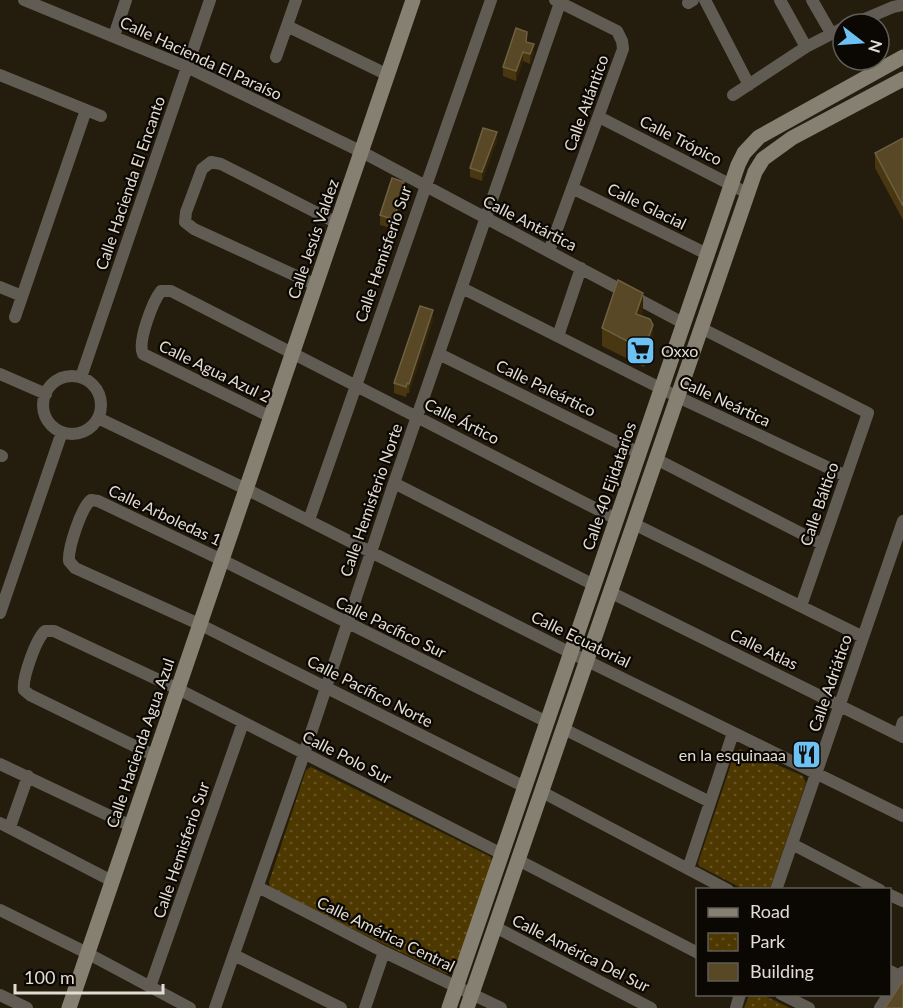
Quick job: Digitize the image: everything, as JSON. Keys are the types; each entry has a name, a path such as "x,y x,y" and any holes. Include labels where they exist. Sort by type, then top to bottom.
{"main road":[{"name":"Calle Jesús Valdez","path":"246,489 413,0"},
{"name":"Calle 40 Ejidatarios","path":"449,1008 730,185 744,153 759,136 865,72"},
{"path":"470,1001 755,172 763,159 792,138 903,79"},
{"name":"Calle Hacienda Agua Azul","path":"69,1008 246,489"}],"street":[{"name":"Calle Hacienda El Paraíso","path":"24,0 187,67 362,152"},
{"path":"114,36 126,0"},
{"name":"Calle Hacienda El Encanto","path":"81,377 210,0"},
{"path":"276,57 296,0"},
{"name":"Calle Hemisferio Sur","path":"309,520 490,0"},
{"path":"705,0 749,85"},
{"path":"780,0 806,47"},
{"path":"733,95 831,33 812,0"},
{"name":"Calle Atlántico","path":"549,251 621,58 622,41 620,35 612,28 558,1"},
{"name":"Calle Hemisferio Norte","path":"215,1008 304,754 558,1"},
{"path":"879,12 895,4"},
{"path":"287,26 388,75"},
{"path":"0,75 101,116"},
{"path":"15,317 86,110"},
{"name":"Calle Trópico","path":"599,117 747,193"},
{"name":"Calle Antártica","path":"362,152 683,323"},
{"path":"316,285 194,229 185,222 186,212 202,169 204,165 211,162 221,164 338,223"},
{"name":"Calle Glacial","path":"572,188 707,254"},
{"path":"558,336 581,268"},
{"path":"0,287 22,296"},
{"name":"Calle Neártica","path":"462,288 678,397 846,476"},
{"name":"Calle Agua Azul 2","path":"271,417 147,357 141,349 141,340 156,299 161,291 166,290 293,353"},
{"name":"Calle Báltico","path":"701,328 868,413 801,606"},
{"name":"Calle Ártico","path":"293,353 616,519"},
{"name":"Calle Paleártico","path":"439,354 639,453"},
{"path":"0,374 46,394"},
{"path":"64,377 81,377 99,394 101,410 93,425 79,433 62,432 48,421 44,403 46,394 50,387 64,377"},
{"name":"Calle Ecuatorial","path":"98,418 309,520 571,653 903,816"},
{"path":"0,613 62,432"},
{"path":"656,459 822,544"},
{"path":"394,483 594,585"},
{"name":"Calle Arboledas 1","path":"200,624 75,568 69,561 69,551 85,506 91,500 95,500 222,560"},
{"name":"Calle Adriático","path":"777,888 903,521"},
{"path":"634,524 863,637"},
{"name":"Calle Pacífico Sur","path":"222,560 346,624 547,722"},
{"name":"Calle Atlas","path":"610,592 901,736"},
{"name":"Calle Pacífico Norte","path":"200,624 525,787"},
{"name":"Calle Polo Sur","path":"155,756 24,690 24,682 43,633 50,630 177,689 502,854"},
{"path":"901,736 903,722"},
{"name":"Calle Hemisferio Sur","path":"150,987 243,723"},
{"path":"564,729 710,802"},
{"path":"688,869 733,733"},
{"path":"0,764 131,826"},
{"path":"27,776 5,825 112,881"},
{"path":"542,792 724,888"},
{"path":"792,844 876,888"},
{"path":"518,861 696,952"},
{"name":"Calle América Central","path":"258,887 457,987 470,1001 501,1008"},
{"path":"0,910 190,1008"},
{"name":"Calle América Del Sur","path":"495,927 651,1008"},
{"path":"365,1008 384,952"},
{"path":"234,955 341,1008"},
{"path":"891,989 898,973"},
{"path":"0,995 27,1008"},
{"path":"785,996 809,1008"}],"green space":[{"path":"740,749 803,776 806,783 770,888 741,888 699,866 698,863 735,752"},
{"path":"311,767 491,857 492,863 454,972 446,974 270,889 269,882 306,770"},
{"path":"749,996 765,996 790,1008 744,1008"}],"building":[{"path":"516,28 527,32 526,42 534,44 530,54 523,52 516,71 503,67"},
{"path":"483,128 497,132 482,172 470,168"},
{"path":"903,138 903,206 875,153"},
{"path":"392,178 404,182 394,220 380,215"},
{"path":"618,280 643,293 636,314 650,319 653,325 644,350 602,328"},
{"path":"420,306 433,310 409,384 407,383 406,387 394,383"},
{"path":"903,981 903,1008 885,1008"}],"place":[{"name":"Oxxo","path":"640,351"},
{"name":"en la esquinaaa","path":"807,755"}]}
